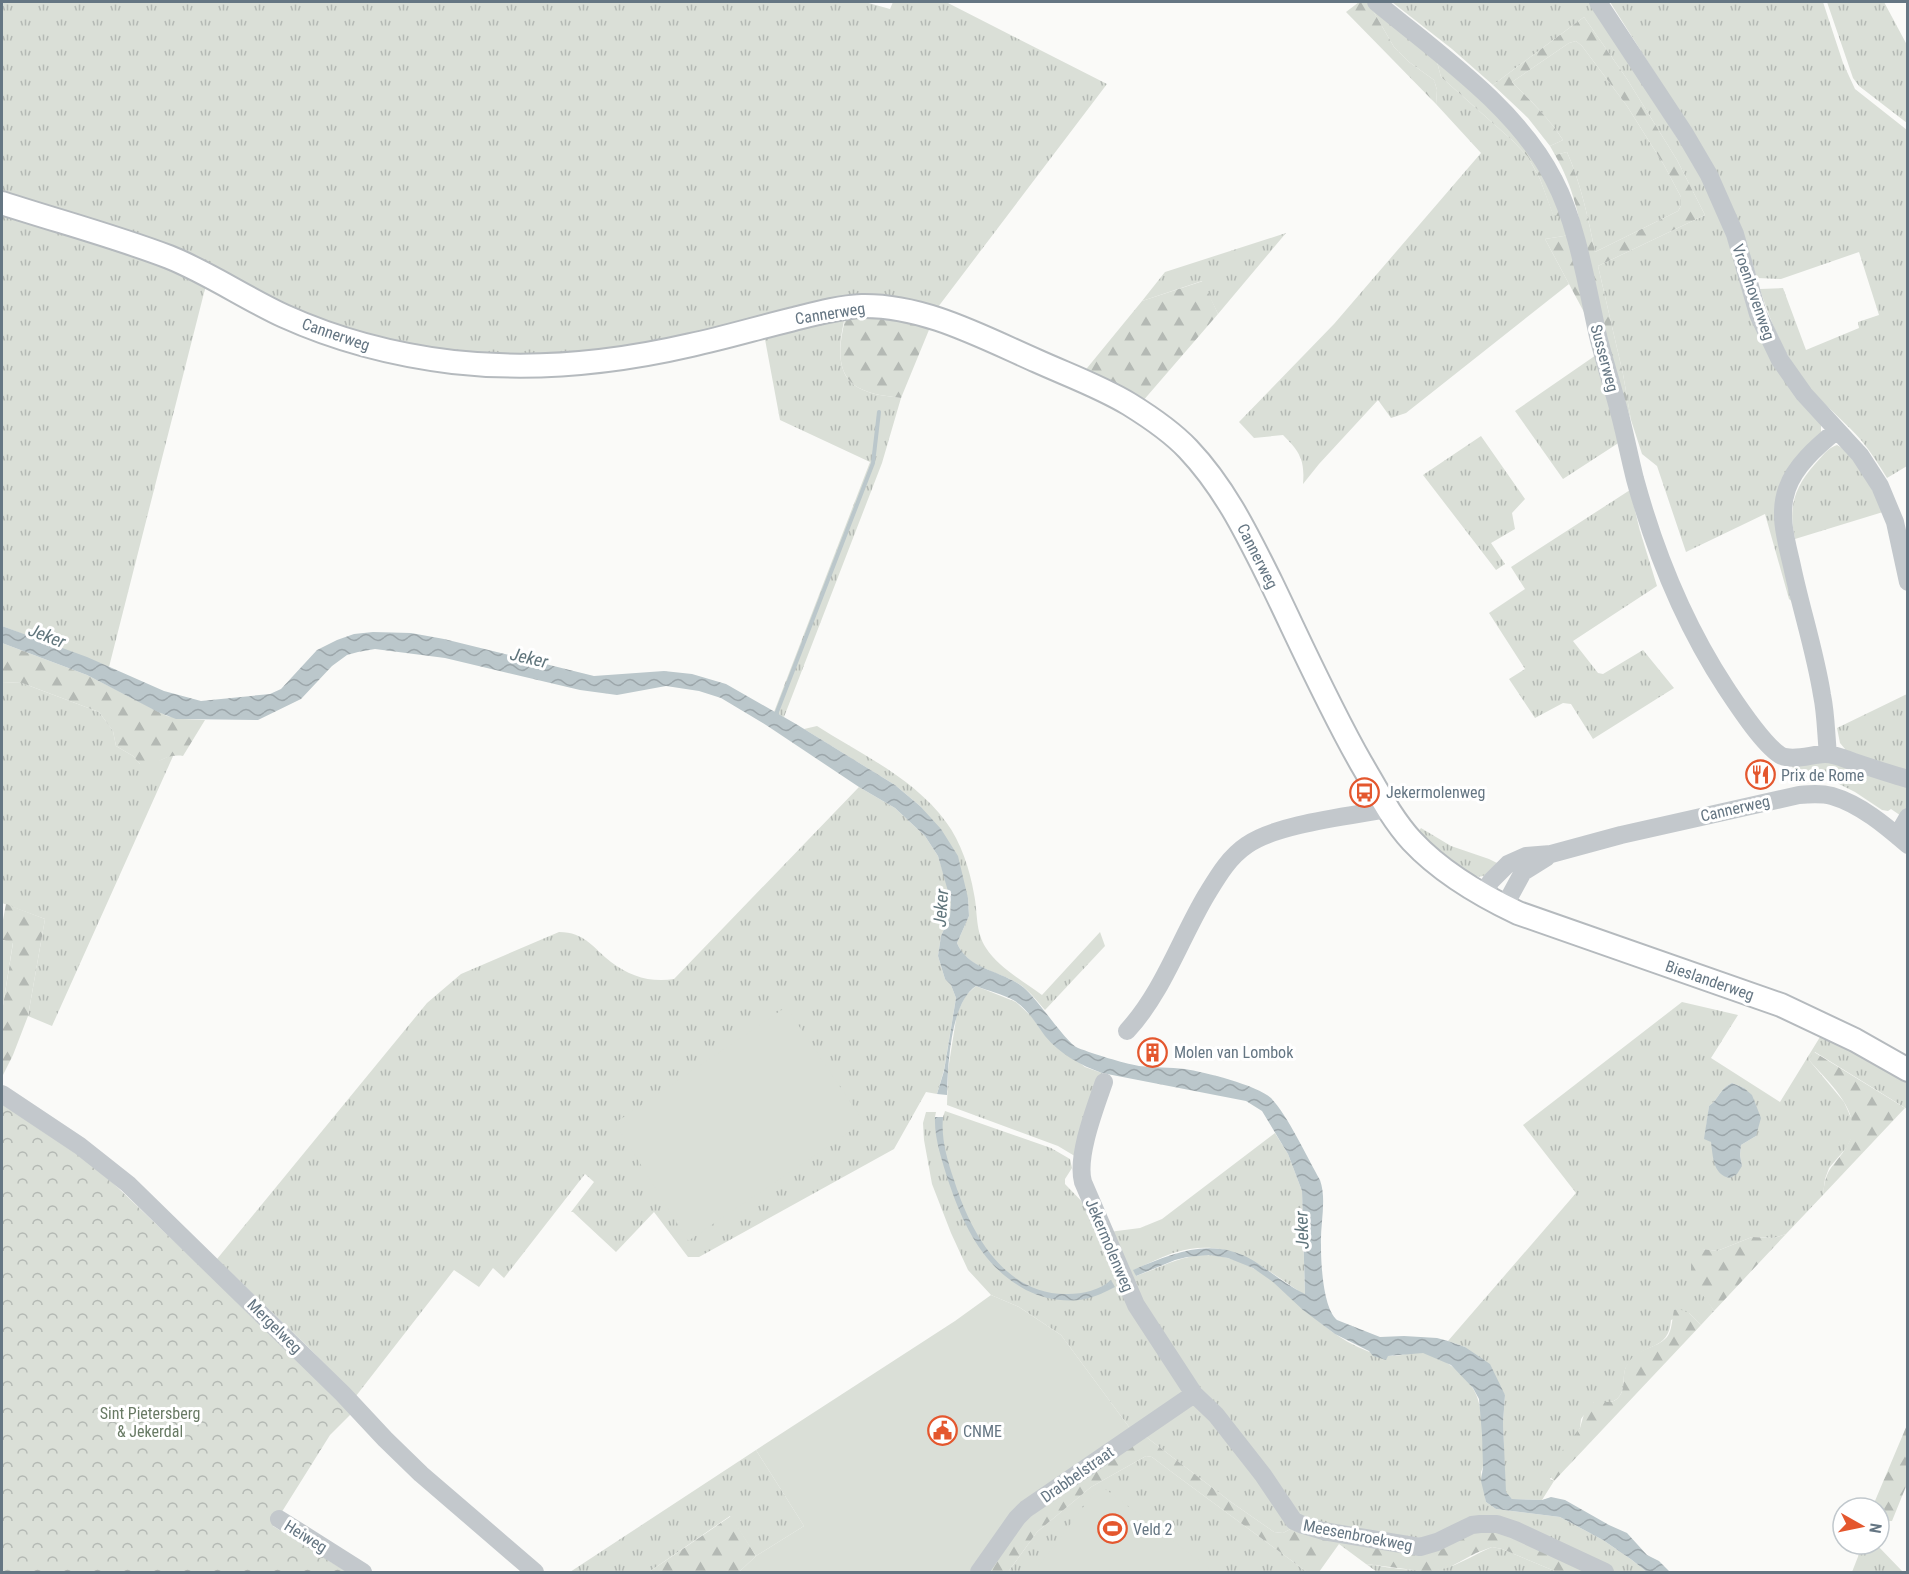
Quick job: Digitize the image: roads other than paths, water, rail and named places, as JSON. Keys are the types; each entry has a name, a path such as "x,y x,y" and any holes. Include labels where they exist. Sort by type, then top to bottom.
{"main road":[{"name":"Cannerweg","path":"2,203 124,241 170,258 312,328 397,353 451,362 483,364 553,365 594,362 690,346 819,312 856,306 876,306 937,319 1123,400 1163,426 1188,448 1222,490 1249,537 1352,746 1388,809 1414,843 1458,879 1504,907"},
{"name":"Bieslanderweg","path":"1504,907 1780,1005 1855,1040 1908,1070"}],"street":[{"name":"Susserweg","path":"1376,2 1478,87 1513,121 1544,160 1564,200 1635,478 1667,574 1705,654 1755,728 1780,755 1789,758 1828,754"},
{"name":"Vroenhovenweg","path":"1598,2 1685,134 1709,175 1735,234 1758,314 1774,350 1790,377 1860,455 1880,486 1895,522 1908,582"},
{"path":"1837,430 1813,452 1792,478 1786,492 1783,513 1784,530 1823,696 1828,754 1908,779"},
{"name":"Cannerweg","path":"1483,895 1491,881 1508,864 1526,856 1551,854 1756,803 1809,794 1823,794 1843,801 1865,813 1902,841"},
{"path":"1127,1031 1149,1004 1222,869 1247,845 1276,831 1388,809"},
{"path":"1902,841 1908,817"},
{"name":"Cannerweg","path":"1504,907 1524,872 1551,854"},
{"name":"Jekermolenweg","path":"1104,1082 1091,1118 1081,1163 1082,1179 1136,1305 1194,1394"},
{"name":"Mergelweg","path":"2,1094 80,1146 128,1184 335,1385 421,1474 536,1572"},
{"name":"Drabbelstraat","path":"979,1572 1017,1518 1026,1509 1194,1394"},
{"name":"Meesenbroekweg","path":"1194,1394 1215,1415 1243,1450 1272,1487 1286,1512 1297,1523 1323,1531 1420,1547 1437,1542 1472,1525 1497,1524 1515,1530 1605,1572"},
{"name":"Heiweg","path":"279,1519 363,1572"}],"water":[{"path":"2,626 87,657 164,691 201,701 270,694 281,689 317,650 354,634 373,632 411,633 444,639 594,676 664,671 692,674 726,684 895,785 920,806 941,829 958,856 968,898 969,916 957,943 962,952 977,964 1023,987 1059,1030 1078,1048 1132,1065 1185,1069 1217,1076 1254,1088 1271,1098 1291,1126 1320,1180 1323,1196 1322,1274 1329,1306 1337,1320 1380,1337 1404,1336 1448,1341 1465,1347 1490,1364 1505,1395 1503,1423 1506,1492 1512,1499 1542,1500 1551,1497 1565,1500 1627,1533 1647,1555 1659,1561 1670,1572 1647,1572 1603,1540 1560,1517 1496,1509 1486,1502 1481,1481 1483,1467 1479,1399 1473,1388 1451,1365 1423,1353 1388,1356 1386,1360 1373,1356 1369,1351 1335,1334 1253,1268 1228,1258 1209,1255 1187,1257 1136,1276 1133,1270 1178,1253 1208,1248 1223,1249 1254,1261 1305,1294 1302,1191 1288,1154 1262,1111 1246,1101 1094,1070 1078,1063 1057,1048 1020,1004 1006,996 976,986 967,994 956,1020 950,1052 947,1095 937,1094 944,1071 956,998 951,985 945,979 938,956 941,936 950,916 951,902 938,856 925,836 895,808 721,698 699,691 666,686 617,695 580,690 445,658 375,649 347,655 332,666 301,699 258,720 176,719 87,675 2,643"},
{"path":"1732,1083 1744,1088 1752,1095 1761,1118 1756,1136 1741,1145 1742,1166 1737,1174 1730,1178 1717,1169 1711,1142 1704,1139 1709,1106"},
{"path":"935,1117 943,1117 947,1157 970,1220 980,1239 1008,1273 1046,1292 1068,1294 1085,1292 1097,1289 1111,1280 1115,1287 1085,1299 1070,1301 1055,1299 1026,1290 1011,1281 998,1269 976,1243 960,1213 939,1149"}],"waterway":[{"path":"775,717 873,463 879,412"}],"place":[{"name":"Prix de Rome","path":"1760,775"},
{"name":"Jekermolenweg","path":"1365,792"},
{"name":"Molen van Lombok","path":"1153,1052"},
{"name":"CNME","path":"942,1431"},
{"name":"Veld 2","path":"1112,1529"}],"water label":[{"name":"Jeker","path":"47,636"},
{"name":"Jeker","path":"529,658"},
{"name":"Jeker","path":"941,908"},
{"name":"Jeker","path":"1302,1230"}],"park label":[{"name":"Sint Pietersberg & Jekerdal","path":"150,1422"}]}
